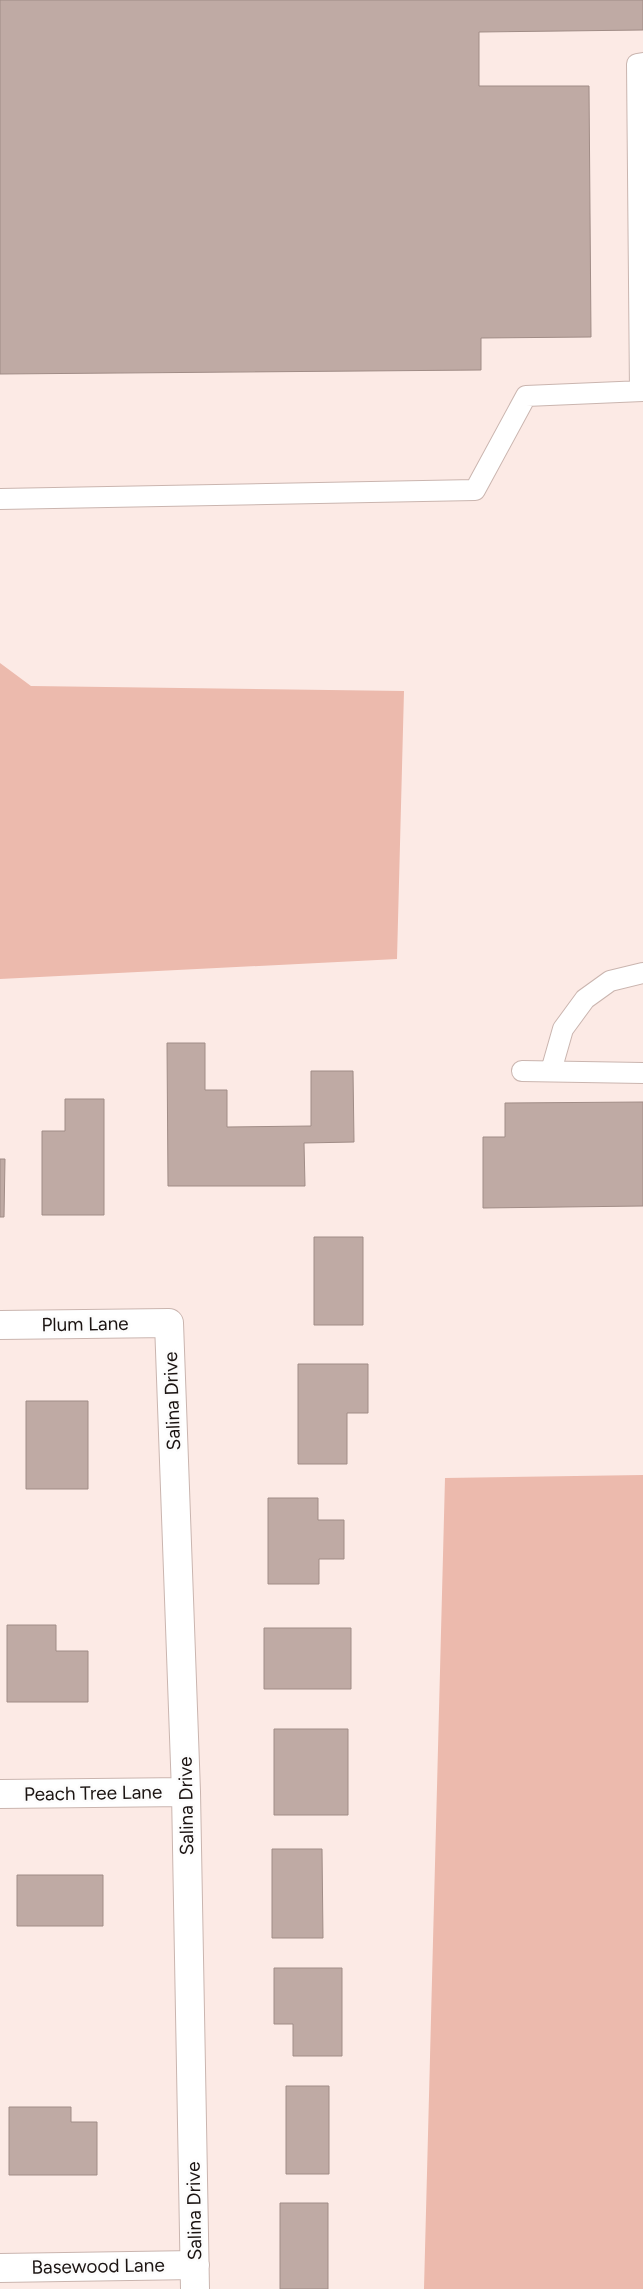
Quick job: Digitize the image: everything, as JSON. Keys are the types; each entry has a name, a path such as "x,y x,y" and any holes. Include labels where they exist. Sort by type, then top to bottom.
{"street":[{"name":"Plum Lane","path":"0,1325 169,1323"},
{"name":"Salina Drive","path":"169,1323 186,1792 195,2277"},
{"name":"Peach Tree Lane","path":"0,1794 186,1792"},
{"name":"Basewood Lane","path":"0,2268 195,2277"}],"lane":[{"path":"0,499 475,490 526,396 641,391 637,64 643,63"},
{"path":"551,1071 563,1029 585,999 610,981 643,973"},
{"path":"522,1071 643,1073"}],"shaded area":[{"path":"0,663 31,686 404,691 397,959 0,979"},
{"path":"643,1475 643,2289 424,2289 445,1478"}],"building":[{"path":"0,0 643,0 643,30 479,32 479,86 589,86 591,337 481,338 481,370 0,374"},
{"path":"167,1043 205,1043 205,1090 227,1090 227,1127 311,1126 311,1071 353,1071 354,1142 304,1143 305,1186 168,1186"},
{"path":"65,1099 104,1099 104,1215 42,1215 42,1131 65,1131"},
{"path":"643,1102 643,1206 483,1208 483,1137 505,1137 505,1103"},
{"path":"0,1159 5,1159 4,1217 0,1217"},
{"path":"314,1237 363,1237 363,1325 314,1325"},
{"path":"298,1364 368,1364 368,1413 347,1413 347,1464 298,1464"},
{"path":"26,1401 88,1401 88,1489 26,1489"},
{"path":"268,1498 318,1498 318,1520 344,1520 344,1559 319,1559 319,1584 268,1584"},
{"path":"7,1625 56,1625 56,1651 88,1651 88,1702 7,1702"},
{"path":"264,1628 351,1628 351,1689 264,1689"},
{"path":"274,1729 348,1729 348,1815 274,1815"},
{"path":"272,1849 322,1849 323,1938 272,1938"},
{"path":"17,1875 103,1875 103,1926 17,1926"},
{"path":"274,1968 342,1968 342,2056 293,2056 293,2024 274,2024"},
{"path":"286,2086 329,2086 329,2174 286,2174"},
{"path":"9,2107 71,2107 71,2122 97,2122 97,2175 9,2175"},
{"path":"280,2203 328,2203 328,2289 280,2289"}]}
